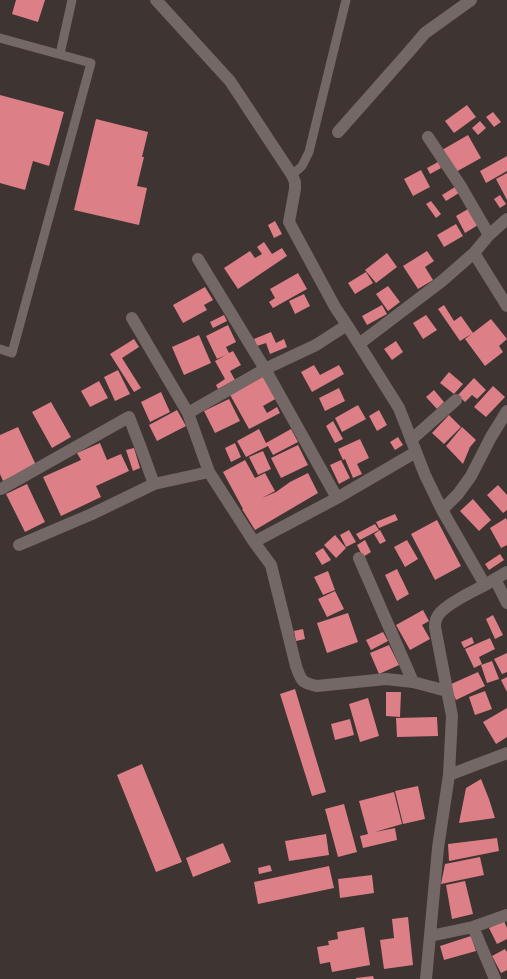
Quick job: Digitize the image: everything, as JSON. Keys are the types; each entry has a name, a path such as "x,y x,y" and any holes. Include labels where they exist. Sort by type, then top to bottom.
{"street":[{"path":"156,0 230,81 292,175 295,182 295,189 289,222 335,307 348,325 399,408 410,440 442,510 490,582 507,603"},
{"path":"338,132 425,32 468,1"},
{"path":"428,137 460,185 489,235"},
{"path":"359,344 442,281 474,253 489,235 507,219"},
{"path":"474,253 507,306"},
{"path":"198,259 265,369 336,498"},
{"path":"132,318 188,413 210,472 254,542 271,565 296,666 301,680 308,684 317,686 386,679 413,682 447,691"},
{"path":"188,413 265,369 316,345 348,325"},
{"path":"410,440 456,400"},
{"path":"442,510 458,494 466,482 507,411"},
{"path":"1,489 129,417 154,484"},
{"path":"254,542 336,498 416,452"},
{"path":"19,545 92,514 154,484 210,472"},
{"path":"358,558 413,682"},
{"path":"428,978 430,936 438,848 450,776 452,716 435,627 435,619 446,607 507,572"},
{"path":"450,776 506,758"},
{"path":"430,936 473,927 507,915"},
{"path":"473,927 495,979"}],"lane":[{"path":"60,54 72,0"},
{"path":"292,175 302,166 309,152 346,0"},
{"path":"0,38 91,63 12,352 0,349"}],"building":[{"path":"16,0 45,0 38,22 12,14"},
{"path":"0,95 64,112 49,166 33,161 25,190 0,183"},
{"path":"467,105 476,117 454,133 445,121"},
{"path":"493,112 501,122 494,127 486,117"},
{"path":"96,119 148,132 137,186 147,188 139,225 74,210"},
{"path":"480,121 486,128 478,135 472,128"},
{"path":"468,135 481,158 454,173 442,150"},
{"path":"507,156 507,171 486,183 480,171"},
{"path":"438,162 441,168 430,174 427,168"},
{"path":"421,170 430,187 413,196 404,179"},
{"path":"507,173 507,200 496,179"},
{"path":"455,187 459,193 446,201 442,195"},
{"path":"500,195 506,204 500,208 494,199"},
{"path":"431,201 441,214 436,218 426,204"},
{"path":"468,209 478,225 465,233 456,216"},
{"path":"275,221 282,234 274,238 268,225"},
{"path":"456,224 463,236 444,247 437,235"},
{"path":"264,242 272,254 282,248 287,256 238,289 224,268 250,251 255,258 262,254 257,247"},
{"path":"427,251 434,261 425,267 433,280 418,289 403,266"},
{"path":"387,253 397,267 376,283 365,270"},
{"path":"366,272 373,283 355,294 348,283"},
{"path":"298,273 307,289 273,308 269,302 275,298 270,289"},
{"path":"388,286 400,302 388,311 376,294"},
{"path":"205,287 213,300 204,305 207,310 183,323 173,305"},
{"path":"304,294 310,306 295,314 289,301"},
{"path":"382,305 387,314 367,325 362,316"},
{"path":"444,305 454,321 461,316 473,333 460,341 438,309"},
{"path":"224,315 227,321 213,328 210,322"},
{"path":"426,315 437,330 423,339 413,323"},
{"path":"491,319 507,339 499,346 503,352 485,366 465,339"},
{"path":"228,325 236,342 226,347 229,353 233,351 241,365 230,371 235,380 218,389 216,385 225,379 215,361 226,355 217,359 206,336"},
{"path":"271,332 276,343 284,339 287,347 270,354 266,343 257,346 254,339"},
{"path":"199,335 211,363 184,375 172,347"},
{"path":"134,339 139,347 122,358 141,388 134,392 110,354"},
{"path":"396,341 403,352 392,360 384,349"},
{"path":"314,365 320,375 339,365 344,374 312,392 301,372"},
{"path":"118,370 130,394 115,401 104,377"},
{"path":"449,372 463,384 454,394 440,383"},
{"path":"264,374 277,398 263,406 267,413 277,407 280,413 249,429 229,393"},
{"path":"474,378 486,390 477,399 472,395 465,402 458,395"},
{"path":"99,381 108,398 90,407 81,391"},
{"path":"493,386 505,397 486,417 474,407"},
{"path":"339,388 345,401 325,411 319,398"},
{"path":"434,390 444,402 437,409 426,397"},
{"path":"161,392 170,412 150,422 141,402"},
{"path":"229,399 240,421 215,433 204,411"},
{"path":"51,402 71,437 52,448 32,412"},
{"path":"358,405 366,419 342,432 335,418"},
{"path":"177,410 186,426 157,441 149,425"},
{"path":"379,410 387,425 377,431 369,416"},
{"path":"449,415 461,427 444,444 432,433"},
{"path":"333,421 343,439 335,443 326,426"},
{"path":"18,427 36,465 3,481 0,474 0,435"},
{"path":"462,427 476,440 470,447 463,464 446,446"},
{"path":"259,429 266,443 291,429 298,442 273,455 268,446 246,457 237,441"},
{"path":"398,437 403,445 395,450 390,442"},
{"path":"360,439 369,458 357,464 362,474 353,478 345,459 343,460 338,449"},
{"path":"100,443 107,460 121,454 129,471 96,486 101,497 61,516 43,477 81,460 77,453"},
{"path":"235,443 241,457 231,462 225,448"},
{"path":"298,445 308,465 281,478 271,458"},
{"path":"134,448 140,468 133,471 126,450"},
{"path":"263,451 271,469 258,475 249,457"},
{"path":"245,460 255,478 265,473 275,491 262,498 276,492 290,482 308,473 318,493 255,530 242,509 223,472"},
{"path":"341,460 350,478 339,484 330,465"},
{"path":"27,484 45,522 25,532 6,494"},
{"path":"498,485 507,495 507,510 503,513 487,495"},
{"path":"473,499 491,520 479,531 460,511"},
{"path":"395,514 398,520 379,528 376,522"},
{"path":"506,518 507,545 501,548 490,528"},
{"path":"437,520 461,566 435,580 411,534"},
{"path":"375,524 379,530 360,540 356,534"},
{"path":"349,530 356,542 346,547 340,535"},
{"path":"380,530 386,541 380,544 374,534"},
{"path":"335,535 346,548 336,558 324,545"},
{"path":"365,540 371,552 363,557 357,545"},
{"path":"407,540 418,559 405,567 394,547"},
{"path":"323,548 331,560 322,565 315,553"},
{"path":"500,554 504,560 489,570 485,564"},
{"path":"397,569 409,594 397,601 385,575"},
{"path":"328,571 335,590 323,595 314,577"},
{"path":"335,591 344,609 327,617 318,599"},
{"path":"423,610 429,621 422,625 430,639 410,650 396,625"},
{"path":"348,613 358,642 327,653 317,623"},
{"path":"493,615 503,635 495,639 486,619"},
{"path":"303,629 305,639 296,641 294,631"},
{"path":"383,632 388,641 371,650 366,640"},
{"path":"472,637 474,643 464,648 461,642"},
{"path":"490,638 495,649 479,657 482,664 474,668 465,649"},
{"path":"389,645 399,665 379,674 370,653"},
{"path":"507,653 507,672 502,674 494,659"},
{"path":"492,661 499,679 487,683 481,665"},
{"path":"478,672 485,686 456,700 449,685"},
{"path":"507,677 507,692 501,680"},
{"path":"295,689 326,792 312,796 280,694"},
{"path":"485,691 492,709 475,715 469,697"},
{"path":"386,692 401,692 400,717 386,716"},
{"path":"368,698 379,736 360,742 349,704"},
{"path":"507,708 507,737 496,744 483,722"},
{"path":"437,717 438,736 397,737 396,718"},
{"path":"350,719 354,735 335,740 331,724"},
{"path":"142,764 182,862 156,872 117,775"},
{"path":"481,779 495,818 459,823 466,788"},
{"path":"418,786 425,819 403,824 395,791"},
{"path":"394,792 402,824 375,832 395,828 397,840 363,848 360,836 368,834 359,801"},
{"path":"344,804 357,852 338,857 325,809"},
{"path":"326,834 329,855 289,861 285,841"},
{"path":"497,838 499,851 449,861 448,844"},
{"path":"223,843 231,862 193,877 186,858"},
{"path":"480,857 484,875 441,884 445,864"},
{"path":"270,865 272,871 259,874 258,868"},
{"path":"329,866 334,888 258,904 254,882"},
{"path":"372,875 374,893 340,898 338,879"},
{"path":"465,881 473,914 452,919 446,885"},
{"path":"408,917 413,965 384,969 380,940 394,938 392,919"},
{"path":"504,921 507,928 507,939 497,944 489,928"},
{"path":"364,927 370,965 332,972 330,962 320,964 317,947 329,945 328,941 338,939 337,932"},
{"path":"471,936 476,951 444,960 440,946"},
{"path":"505,949 507,952 507,970 501,973 492,956"},
{"path":"373,976 374,979 356,979 356,978"}]}
